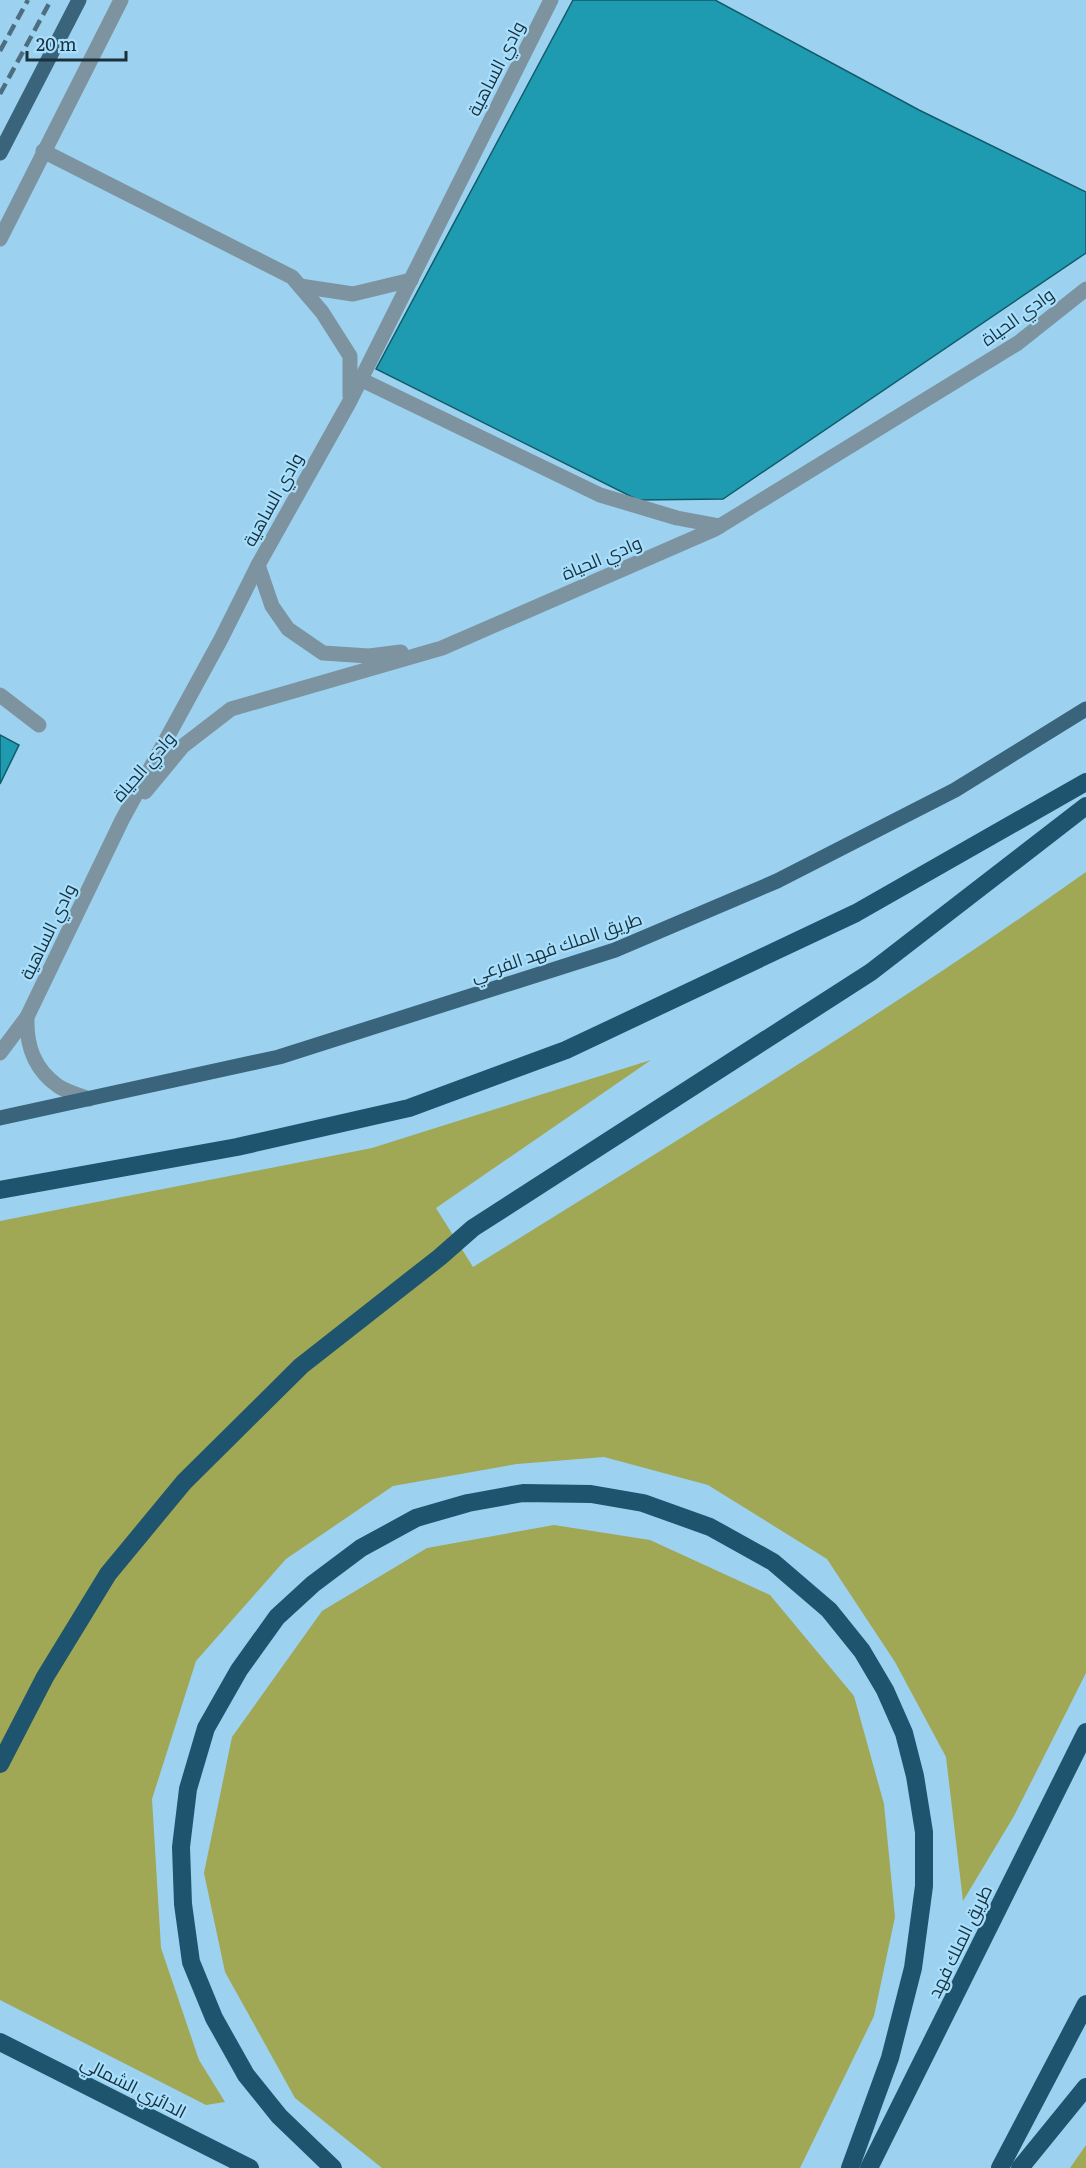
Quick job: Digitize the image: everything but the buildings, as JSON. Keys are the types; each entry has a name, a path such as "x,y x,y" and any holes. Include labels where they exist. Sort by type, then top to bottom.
{"highway":[{"path":"0,1190 237,1147 409,1108 554,1054 856,913 1086,782"},
{"path":"0,1764 45,1677 108,1574 184,1482 301,1366 440,1257 473,1228 871,972 1086,806"},
{"path":"333,2168 279,2116 246,2075 214,2018 191,1962 183,1904 181,1847 191,1779 206,1728 239,1671 277,1617 313,1584 361,1548 416,1518 468,1503 523,1492 591,1494 643,1503 710,1527 773,1562 829,1610 862,1651 885,1690 904,1733 915,1776 924,1832 924,1886 913,1968 890,2058 850,2168"},
{"name":"طريق الملك فهد","path":"869,2168 1086,1732"},
{"path":"1000,2168 1086,2004"},
{"name":"الدائري الشمالي","path":"0,2042 250,2168"},
{"path":"1020,2168 1086,2087"}],"main road":[{"path":"0,153 79,0"},
{"name":"طريق الملك فهد الفرعي","path":"0,1118 279,1058 615,950 777,881 955,790 1086,709"}],"lane":[{"path":"0,239 122,0"},
{"name":"وادي الساهية","path":"0,1053 27,1017 122,820 258,565 350,401 551,0"},
{"path":"43,152 292,277 322,312 350,356 350,401"},
{"path":"300,286 353,294 411,280"},
{"name":"وادي الحياة","path":"122,820 183,746 231,709 442,648 720,526 1018,343 1086,289"},
{"path":"360,379 600,495 676,518 720,526"},
{"path":"258,565 272,606 288,629 323,653 369,656 442,648"},
{"path":"0,695 39,725"},
{"path":"27,1017 27,1036 34,1062 59,1087 89,1099"}],"green space":[{"path":"1086,872 1086,1673 1014,1816 963,1901 946,1757 895,1662 827,1559 708,1485 604,1457 517,1464 393,1486 286,1559 196,1661 152,1799 161,1948 199,2060 225,2102 206,2105 0,2000 0,1221 372,1148 651,1060 436,1208 473,1267 859,1025"},
{"path":"554,1525 650,1540 770,1595 854,1696 884,1804 895,1917 874,2016 800,2168 382,2168 295,2098 225,1972 204,1873 232,1737 322,1611 427,1548"},
{"path":"1086,2145 1086,2168 1070,2168"}],"railway":[{"path":"0,51 28,0"},
{"path":"0,94 51,0"}]}
